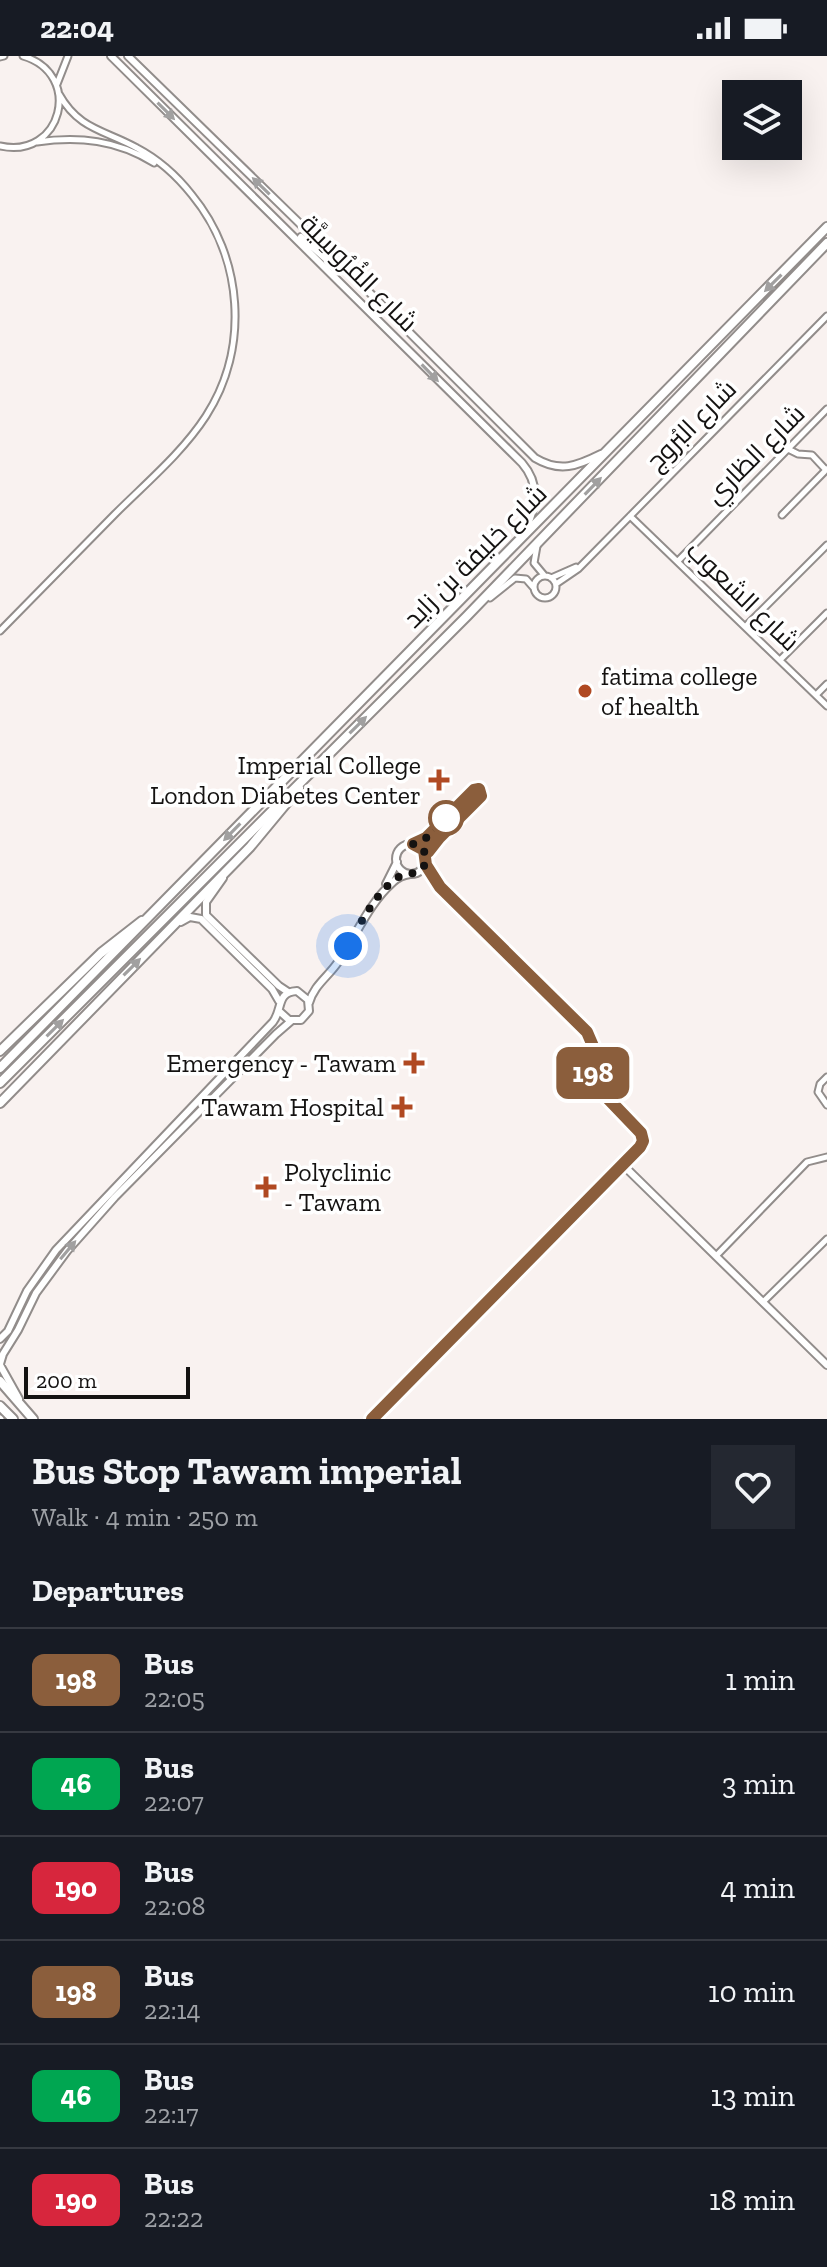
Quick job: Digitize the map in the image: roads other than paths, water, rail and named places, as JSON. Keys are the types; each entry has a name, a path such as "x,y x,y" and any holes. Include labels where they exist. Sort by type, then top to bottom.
{"main road":[{"name":"شارع خليفة بن زايد","path":"0,1068 827,227"},
{"name":"شارع خليفة بن زايد","path":"0,1083 467,616 827,243"},
{"name":"شارع خليفة بن زايد","path":"0,1103 266,830 309,774"},
{"name":"شارع خليفة بن زايد","path":"0,1051 101,953 152,914"},
{"path":"0,1381 33,1419"},
{"path":"0,1406 13,1419"}],"street":[{"path":"0,631 182,446 206,416 223,381 235,319 234,290 228,262 219,238 189,191 134,146 83,123 70,112 57,85 41,64 24,56"},
{"path":"57,85 68,56"},
{"name":"شارع الفُرُوسِيَّة","path":"111,56 527,468 534,483 535,501 523,537"},
{"name":"شارع الفُرُوسِيَّة","path":"128,56 535,458 566,468 605,453"},
{"path":"37,142 55,121 59,94"},
{"path":"0,146 23,147 37,142 73,138 131,150 162,166"},
{"path":"279,220 289,225 325,258 328,259 330,253"},
{"name":"شارع البُروج","path":"556,584 571,575 827,316"},
{"name":"شارع الظاري","path":"678,561 827,409"},
{"path":"782,515 827,469 812,455 798,454 788,449"},
{"name":"شارع الشعوب","path":"630,516 827,706"},
{"path":"467,616 512,579 526,579 538,597 546,599 554,594 556,584 537,570 534,563 538,542"},
{"path":"746,626 827,545"},
{"name":"شارع البُروج","path":"548,577 584,562"},
{"path":"533,587 537,579 548,577"},
{"path":"780,660 827,613"},
{"path":"816,695 827,684"},
{"path":"21,1406 0,1365 1,1355 53,1269 115,1197 189,1122 291,1021 305,1017 315,987 336,965 389,885 396,878 420,872 439,838 481,796 480,791 474,790 426,838 400,850 387,884 356,924 328,969 316,983 297,991 288,992 279,986 206,915 206,902 225,873"},
{"path":"372,1419 642,1145 642,1135 595,1085 593,1046 589,1035 440,887 422,848 413,844"},
{"path":"397,862 401,871 440,887"},
{"path":"0,1341 27,1291 56,1250 273,1022 279,1011 275,993 201,919 187,917 171,928"},
{"path":"297,991 305,995 309,1003"},
{"path":"279,1002 288,992"},
{"path":"279,1011 291,1021"},
{"path":"827,1077 820,1084 818,1092 827,1105"},
{"path":"189,1122 187,1115 198,1099"},
{"path":"716,1256 804,1165 817,1159 827,1160"},
{"path":"622,1164 827,1365"},
{"path":"763,1302 827,1239"}],"place":[{"name":"fatima college of health","path":"585,691"},
{"name":"Imperial College London Diabetes Center","path":"439,780"},
{"name":"Emergency - Tawam","path":"414,1063"},
{"name":"Tawam Hospital","path":"402,1107"},
{"name":"Polyclinic - Tawam","path":"266,1187"}]}
